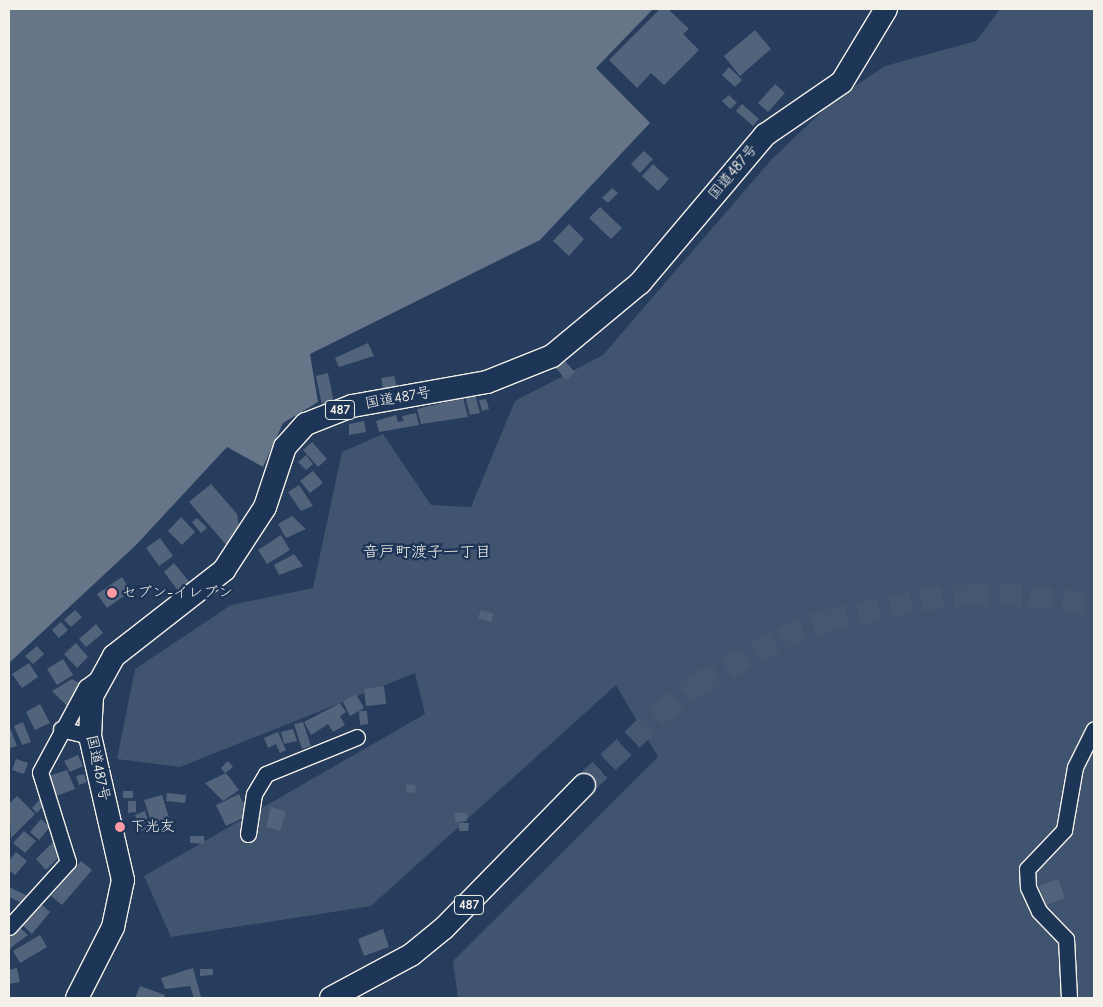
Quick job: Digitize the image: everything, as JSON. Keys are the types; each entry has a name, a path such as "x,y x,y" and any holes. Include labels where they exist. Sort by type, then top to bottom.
{"highway":[{"name":"国道487号","path":"77,998 113,927 123,880 90,736 92,696 99,678 114,656 224,570 265,507 285,448 306,424 352,406 487,382 552,356 640,283 765,135 842,82 886,9"},
{"name":"487","path":"331,998 411,955 444,928 584,784"}],"street":[{"path":"9,928 68,862 40,772 61,729 86,686 99,678"},
{"path":"61,729 90,736"},
{"path":"1069,998 1066,939 1039,911 1028,887 1027,868 1064,830 1075,767 1094,729"},
{"path":"248,834 254,794 266,774 357,737"}],"shaded area":[{"path":"9,9 653,9 596,68 650,123 540,240 310,354 318,402 283,423 263,467 227,447 136,545 9,663"},
{"path":"1000,9 1094,9 1094,998 458,998 453,961 658,757 616,685 371,906 171,937 144,876 425,714 415,673 180,767 117,759 135,669 231,605 313,588 342,452 383,434 431,505 471,507 515,401 603,355 771,160 834,100 885,66 976,41"}],"building":[{"path":"660,9 668,9 689,29 683,34 699,50 664,85 651,73 637,88 609,60"},
{"path":"755,30 771,49 740,76 724,56"},
{"path":"729,67 742,80 735,87 722,75"},
{"path":"775,84 785,93 768,112 758,103"},
{"path":"729,95 737,103 730,109 722,101"},
{"path":"742,104 759,119 753,126 736,111"},
{"path":"644,151 653,159 640,173 631,164"},
{"path":"653,164 669,179 658,191 642,176"},
{"path":"612,188 618,193 608,203 602,198"},
{"path":"600,207 622,228 611,239 589,218"},
{"path":"569,224 584,239 569,256 553,241"},
{"path":"368,343 374,356 339,367 335,358"},
{"path":"563,359 575,372 566,380 555,367"},
{"path":"328,373 334,403 322,405 316,376"},
{"path":"394,376 397,387 383,389 381,378"},
{"path":"475,394 480,413 470,415 465,396"},
{"path":"463,398 468,417 421,424 417,409"},
{"path":"486,399 489,409 482,411 479,400"},
{"path":"416,413 419,425 379,432 376,421 396,415 398,422 404,421 402,416"},
{"path":"364,421 366,432 349,435 349,424"},
{"path":"312,442 327,459 318,467 303,450"},
{"path":"306,455 313,464 306,470 298,462"},
{"path":"313,471 323,483 310,493 300,481"},
{"path":"211,484 237,514 240,532 229,548 189,502"},
{"path":"299,485 313,506 301,511 288,492"},
{"path":"292,516 306,529 286,538 278,524"},
{"path":"181,517 195,532 182,545 168,531"},
{"path":"197,518 207,528 201,533 192,522"},
{"path":"281,535 290,550 267,564 258,550"},
{"path":"160,538 173,556 159,566 146,548"},
{"path":"294,554 303,566 279,575 274,565"},
{"path":"174,563 190,583 179,592 164,572"},
{"path":"122,577 131,591 107,608 97,594"},
{"path":"75,610 82,617 71,627 64,620"},
{"path":"481,610 494,614 491,622 478,618"},
{"path":"61,622 68,630 59,638 52,630"},
{"path":"96,624 103,633 86,647 79,639"},
{"path":"76,643 88,657 77,668 64,654"},
{"path":"37,646 44,654 33,664 25,656"},
{"path":"63,659 73,675 57,685 47,669"},
{"path":"29,663 38,677 22,688 12,674"},
{"path":"72,679 81,684 69,708 52,691"},
{"path":"384,686 386,704 366,706 364,689"},
{"path":"356,694 364,708 350,716 343,702"},
{"path":"340,703 346,712 340,716 345,725 333,732 328,724 311,735 304,722"},
{"path":"40,704 50,723 35,730 26,712"},
{"path":"359,711 367,711 368,724 360,725"},
{"path":"23,722 31,742 22,745 14,726"},
{"path":"303,722 311,746 302,749 294,724"},
{"path":"293,729 297,741 284,744 281,732"},
{"path":"11,730 17,746 9,748 9,731"},
{"path":"278,732 286,750 280,753 276,744 268,748 264,738"},
{"path":"78,755 83,766 70,772 64,761"},
{"path":"16,759 28,763 24,774 12,770"},
{"path":"228,761 233,767 225,773 221,768"},
{"path":"67,770 75,789 56,796 49,776"},
{"path":"226,773 239,790 223,801 205,783"},
{"path":"84,774 87,782 79,785 76,776"},
{"path":"407,784 416,785 415,793 406,792"},
{"path":"123,791 133,791 133,798 123,798"},
{"path":"167,793 186,795 185,803 166,801"},
{"path":"239,794 249,815 226,826 216,805"},
{"path":"162,795 170,821 153,827 144,800"},
{"path":"17,796 35,814 11,838 9,804"},
{"path":"40,799 45,804 37,813 32,808"},
{"path":"128,801 136,801 136,812 128,813"},
{"path":"271,807 286,811 280,831 266,827"},
{"path":"145,811 150,828 141,831 135,815"},
{"path":"455,813 467,813 467,821 455,822"},
{"path":"41,819 50,827 39,840 30,832"},
{"path":"459,823 469,823 468,831 459,831"},
{"path":"24,831 36,841 25,853 13,843"},
{"path":"190,836 204,836 204,844 190,843"},
{"path":"53,842 64,852 46,870 36,859"},
{"path":"16,852 27,861 15,875 9,870 9,861"},
{"path":"81,861 92,870 62,905 51,896"},
{"path":"1058,879 1065,898 1046,905 1039,886"},
{"path":"9,887 30,897 26,905 9,897"},
{"path":"41,904 50,912 32,934 22,925"},
{"path":"18,926 28,935 9,949 9,936"},
{"path":"383,929 389,947 364,956 358,939"},
{"path":"40,935 47,947 20,963 13,951"},
{"path":"17,968 20,982 9,984 9,970"},
{"path":"193,968 201,997 194,998 190,986 165,989 161,978"},
{"path":"200,969 213,969 213,975 200,976"},
{"path":"140,986 165,995 164,998 135,998"}],"tunnel":[{"path":"584,785 659,714 698,684 782,638 826,621 921,600 967,595 1030,596 1094,605"}],"place":[{"name":"セブン-イレブン","path":"112,593"},
{"name":"下光友","path":"120,827"}],"district":[{"name":"音戸町渡子一丁目","path":"427,552"}]}
